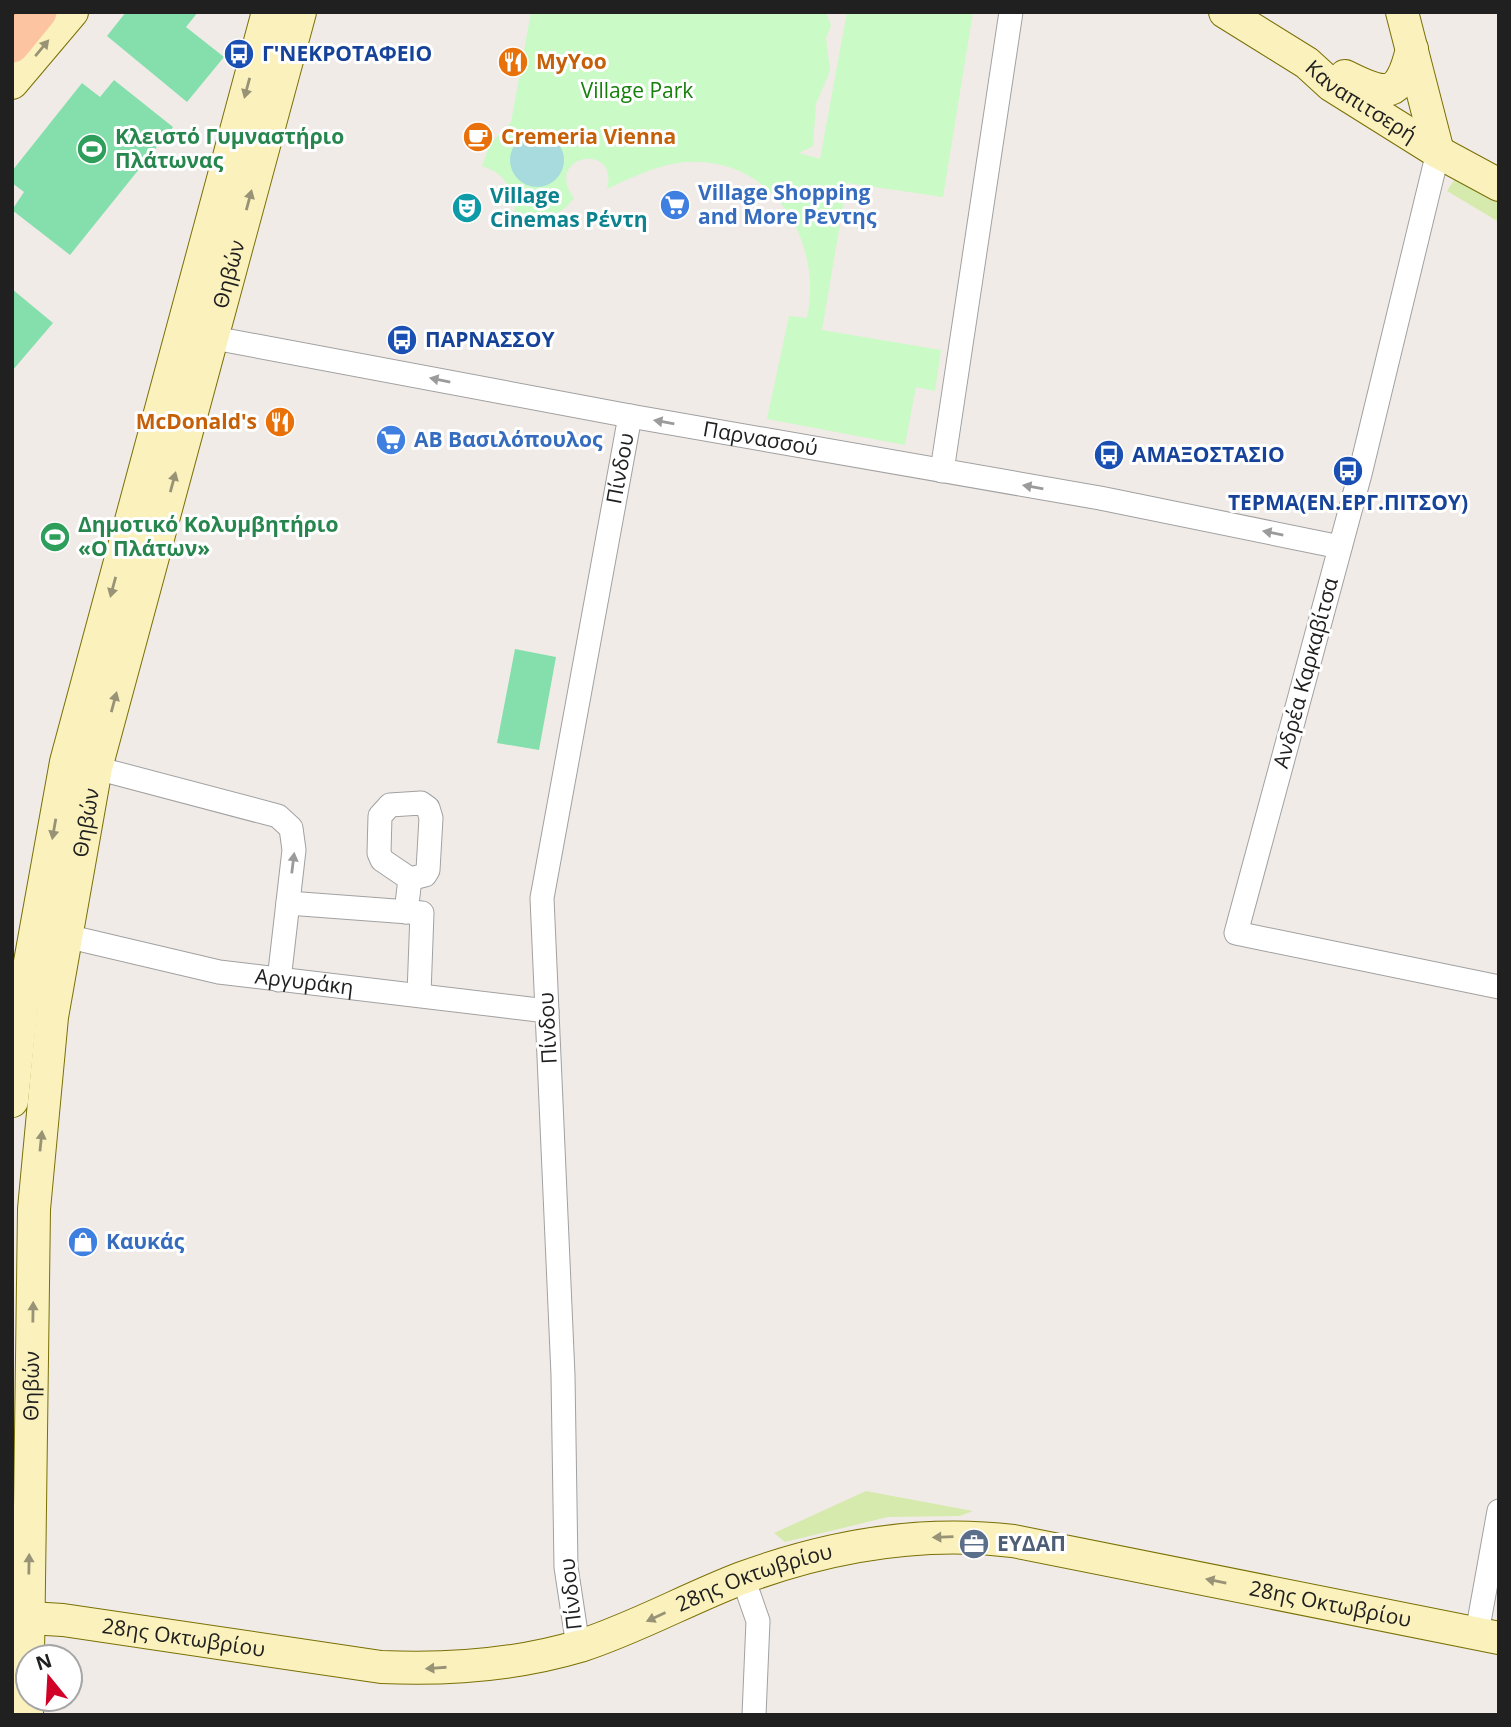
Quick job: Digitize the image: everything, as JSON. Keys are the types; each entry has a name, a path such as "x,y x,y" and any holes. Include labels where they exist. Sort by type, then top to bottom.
{"main road":[{"path":"12,45 39,12"},
{"path":"12,83 72,12"},
{"name":"Θηβών","path":"12,1101 21,1013 66,762 268,12"},
{"name":"Θηβών","path":"25,1643 20,1617 23,1219 52,1017 96,768 300,12"},
{"name":"Καναπιτσερή","path":"1225,12 1307,63 1335,87 1438,152 1499,185"},
{"path":"1402,12 1438,152"},
{"path":"1307,63 1382,92 1403,81 1412,49"},
{"name":"28ης Οκτωβρίου","path":"20,1617 109,1626 381,1667 422,1669 483,1665 578,1646 638,1624 743,1578 865,1545 903,1539 980,1537 1050,1548 1488,1636"}],"street":[{"path":"942,471 1011,12"},
{"name":"Ανδρέα Καρκαβίτσα","path":"1438,152 1340,547 1237,933 1499,987"},
{"name":"Παρνασσού","path":"181,332 630,416 1100,498 1340,547"},
{"name":"Πίνδου","path":"578,1646 566,1567 563,1375 542,898 630,416"},
{"path":"96,768 278,816 292,828 294,850 279,980"},
{"path":"406,912 410,879"},
{"path":"288,902 422,913 419,994"},
{"name":"Αργυράκη","path":"66,936 219,972 547,1011"},
{"path":"1488,1636 1499,1511"},
{"path":"743,1578 758,1621 754,1715"}],"green space":[{"path":"126,12 198,12 186,27 224,57 187,102 107,36"},
{"name":"Village Park","path":"531,12 826,12 831,26 826,38 830,71 816,104 813,146 799,153 820,159 847,12 973,12 943,197 847,183 822,330 941,350 935,391 916,387 905,445 767,419 789,316 807,318 810,288 807,258 797,230 783,206 763,185 739,171 710,163 678,163 651,170 607,189 608,174 603,164 594,159 583,159 567,172 567,183 574,198 568,205 548,217 515,218 514,200 504,179 482,166 490,144 511,122"},
{"name":"Κλειστό Γυμναστήριο Πλάτωνας","path":"114,80 173,127 70,255 12,210 24,192 12,183 12,171 82,83 100,97"},
{"path":"1462,177 1499,197 1499,222 1447,191 1454,180"},
{"path":"12,289 53,323 12,371"},
{"path":"515,649 556,657 539,750 497,743"},
{"path":"866,1491 973,1511 960,1516 888,1517 785,1542 774,1533"}],"water":[{"path":"537,133 556,141 564,160 556,179 537,187 518,179 510,160 518,141"}],"place":[{"name":"Γ'ΝΕΚΡΟΤΑΦΕΙΟ","path":"239,54"},
{"name":"MyYoo","path":"513,62"},
{"name":"Cremeria Vienna","path":"478,137"},
{"name":"Κλειστό Γυμναστήριο Πλάτωνας","path":"92,149"},
{"name":"Village Shopping and More Ρεντης","path":"675,205"},
{"name":"Village Cinemas Ρέντη","path":"467,208"},
{"name":"ΠΑΡΝΑΣΣΟΥ","path":"402,340"},
{"name":"McDonald's","path":"280,422"},
{"name":"ΑΒ Βασιλόπουλος","path":"391,440"},
{"name":"ΑΜΑΞΟΣΤΑΣΙΟ","path":"1109,455"},
{"name":"ΤΕΡΜΑ(ΕΝ.ΕΡΓ.ΠΙΤΣΟΥ)","path":"1348,471"},
{"name":"Δημοτικό Κολυμβητήριο «Ο Πλάτων»","path":"55,537"},
{"name":"Καυκάς","path":"83,1242"},
{"name":"ΕΥΔΑΠ","path":"974,1544"}]}
